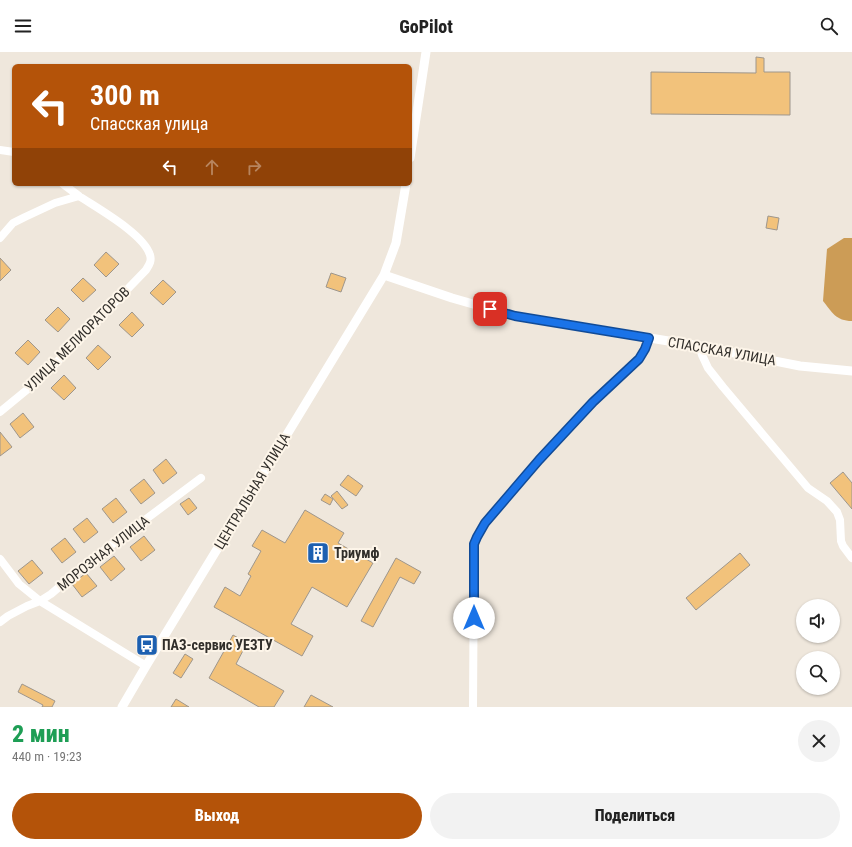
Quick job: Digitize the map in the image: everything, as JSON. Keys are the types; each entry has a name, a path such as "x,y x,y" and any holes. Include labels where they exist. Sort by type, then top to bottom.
{"street":[{"path":"412,145 426,52"},
{"path":"0,150 12,152"},
{"path":"66,186 79,196"},
{"name":"ЦЕНТРАЛЬНАЯ УЛИЦА","path":"122,707 384,275 396,243 406,186"},
{"path":"0,238 14,223 24,217 55,203 79,196"},
{"name":"УЛИЦА МЕЛИОРАТОРОВ","path":"0,412 34,384 62,357 146,270 150,263 150,256 138,237 123,225 79,196"},
{"name":"СПАССКАЯ УЛИЦА","path":"384,275 452,298 515,316 699,346 800,366 852,371"},
{"path":"473,707 474,544 477,537 485,523 539,460 593,402 639,359 649,338"},
{"path":"699,346 708,368 723,387 808,488 827,501 837,512 840,520 841,541 852,558"},
{"name":"МОРОЗНАЯ УЛИЦА","path":"0,622 8,616 40,601 51,594 106,549 201,478"},
{"path":"0,559 19,584 40,601 146,666"}],"shaded area":[{"path":"844,238 852,238 852,321 838,318 823,301 827,249"}],"building":[{"path":"756,57 764,58 764,72 790,72 790,115 651,114 651,72 756,73"},
{"path":"768,216 779,218 777,230 766,228"},
{"path":"106,252 119,264 106,277 94,265"},
{"path":"0,258 11,270 0,281"},
{"path":"331,273 346,278 341,292 326,287"},
{"path":"83,278 96,290 83,302 71,290"},
{"path":"163,280 176,292 163,305 150,293"},
{"path":"58,307 70,319 58,332 45,320"},
{"path":"132,312 144,325 132,337 119,325"},
{"path":"28,340 40,352 28,365 15,353"},
{"path":"98,345 111,357 98,370 86,358"},
{"path":"64,375 76,388 64,400 51,388"},
{"path":"23,413 34,427 20,438 10,424"},
{"path":"0,432 12,447 0,456"},
{"path":"166,459 177,473 163,484 153,470"},
{"path":"843,472 852,483 852,509 830,483"},
{"path":"348,475 363,486 356,496 340,485"},
{"path":"144,479 155,493 141,504 130,490"},
{"path":"337,491 348,505 342,509 331,496"},
{"path":"325,494 333,499 330,505 321,500"},
{"path":"116,498 127,512 113,523 102,509"},
{"path":"189,498 197,508 188,515 180,504"},
{"path":"305,510 344,533 338,543 373,563 347,607 312,587 291,624 313,636 302,656 214,607 225,587 240,596 251,576 248,574 261,551 252,546 262,530 285,543"},
{"path":"87,518 98,532 84,543 73,529"},
{"path":"144,536 155,550 141,561 130,547"},
{"path":"65,538 76,552 62,563 51,549"},
{"path":"740,553 750,565 696,610 686,598"},
{"path":"114,556 125,569 111,581 100,567"},
{"path":"396,558 421,572 414,584 400,577 373,627 361,621"},
{"path":"32,560 43,573 29,584 18,571"},
{"path":"86,573 97,586 82,597 72,584"},
{"path":"233,635 247,643 236,664 284,691 274,707 259,707 209,678"},
{"path":"185,654 193,659 181,678 173,673"},
{"path":"22,684 55,701 52,707 42,707 43,705 18,692"},
{"path":"311,695 333,707 304,707"},
{"path":"176,699 189,707 171,707"}],"place":[{"name":"Триумф","path":"318,553"},
{"name":"ПАЗ-сервис УЕЗТУ","path":"147,645"}],"route":[{"path":"474,618 474,544 485,523 539,460 593,402 639,359 649,338 515,316 490,309"}]}
